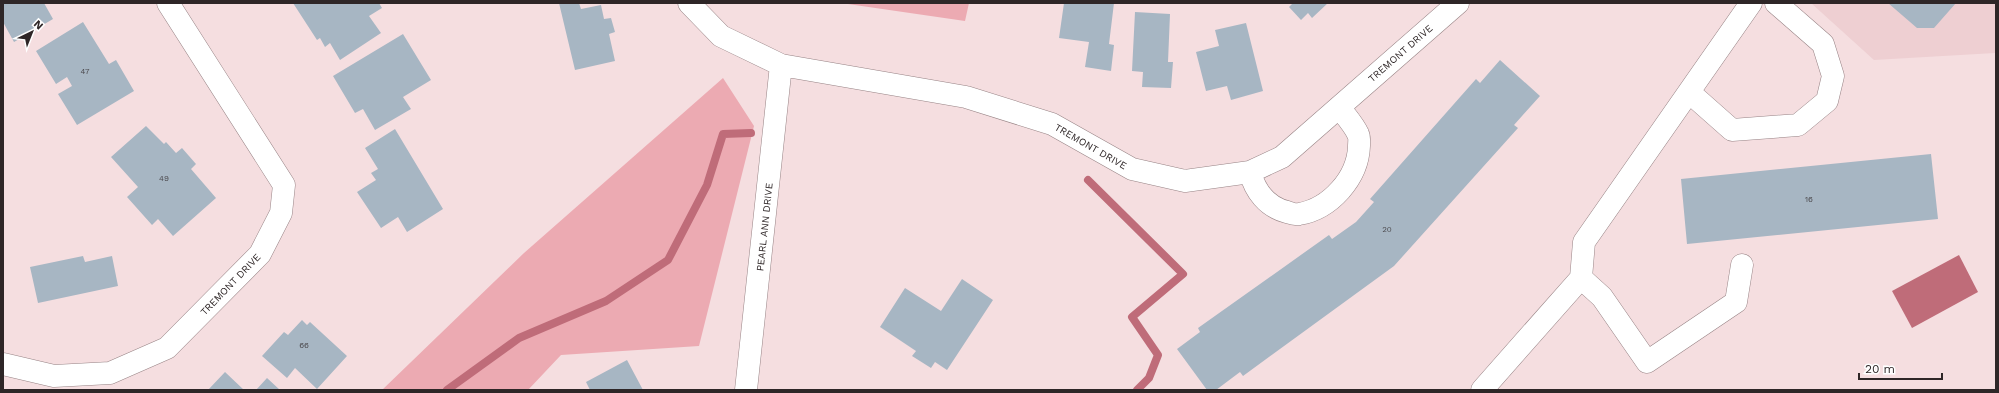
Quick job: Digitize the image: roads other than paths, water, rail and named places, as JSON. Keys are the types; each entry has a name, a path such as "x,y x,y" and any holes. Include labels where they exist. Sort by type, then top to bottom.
{"street":[{"name":"TREMONT DRIVE","path":"3,364 54,376 110,373 167,348 260,254 281,213 284,185 168,3"},
{"name":"TREMONT DRIVE","path":"689,3 721,36 781,65 966,96 1052,124 1132,170 1185,181 1250,172 1282,157 1458,3"},
{"path":"1482,390 1581,278 1584,242 1751,3"},
{"path":"1689,92 1732,130 1798,125 1827,102 1833,76 1823,44 1776,3"},
{"name":"PEARL ANN DRIVE","path":"746,390 781,65"},
{"path":"1250,172 1254,185 1262,197 1278,210 1297,215 1319,207 1338,193 1353,173 1358,159 1359,135 1339,107"},
{"path":"1581,278 1602,298 1647,362 1736,302 1742,265"}],"waterway":[{"path":"447,390 519,338 606,301 668,260 707,185 723,134 751,133"},
{"path":"1088,180 1183,274 1132,317 1158,355 1149,378 1137,390"}]}
